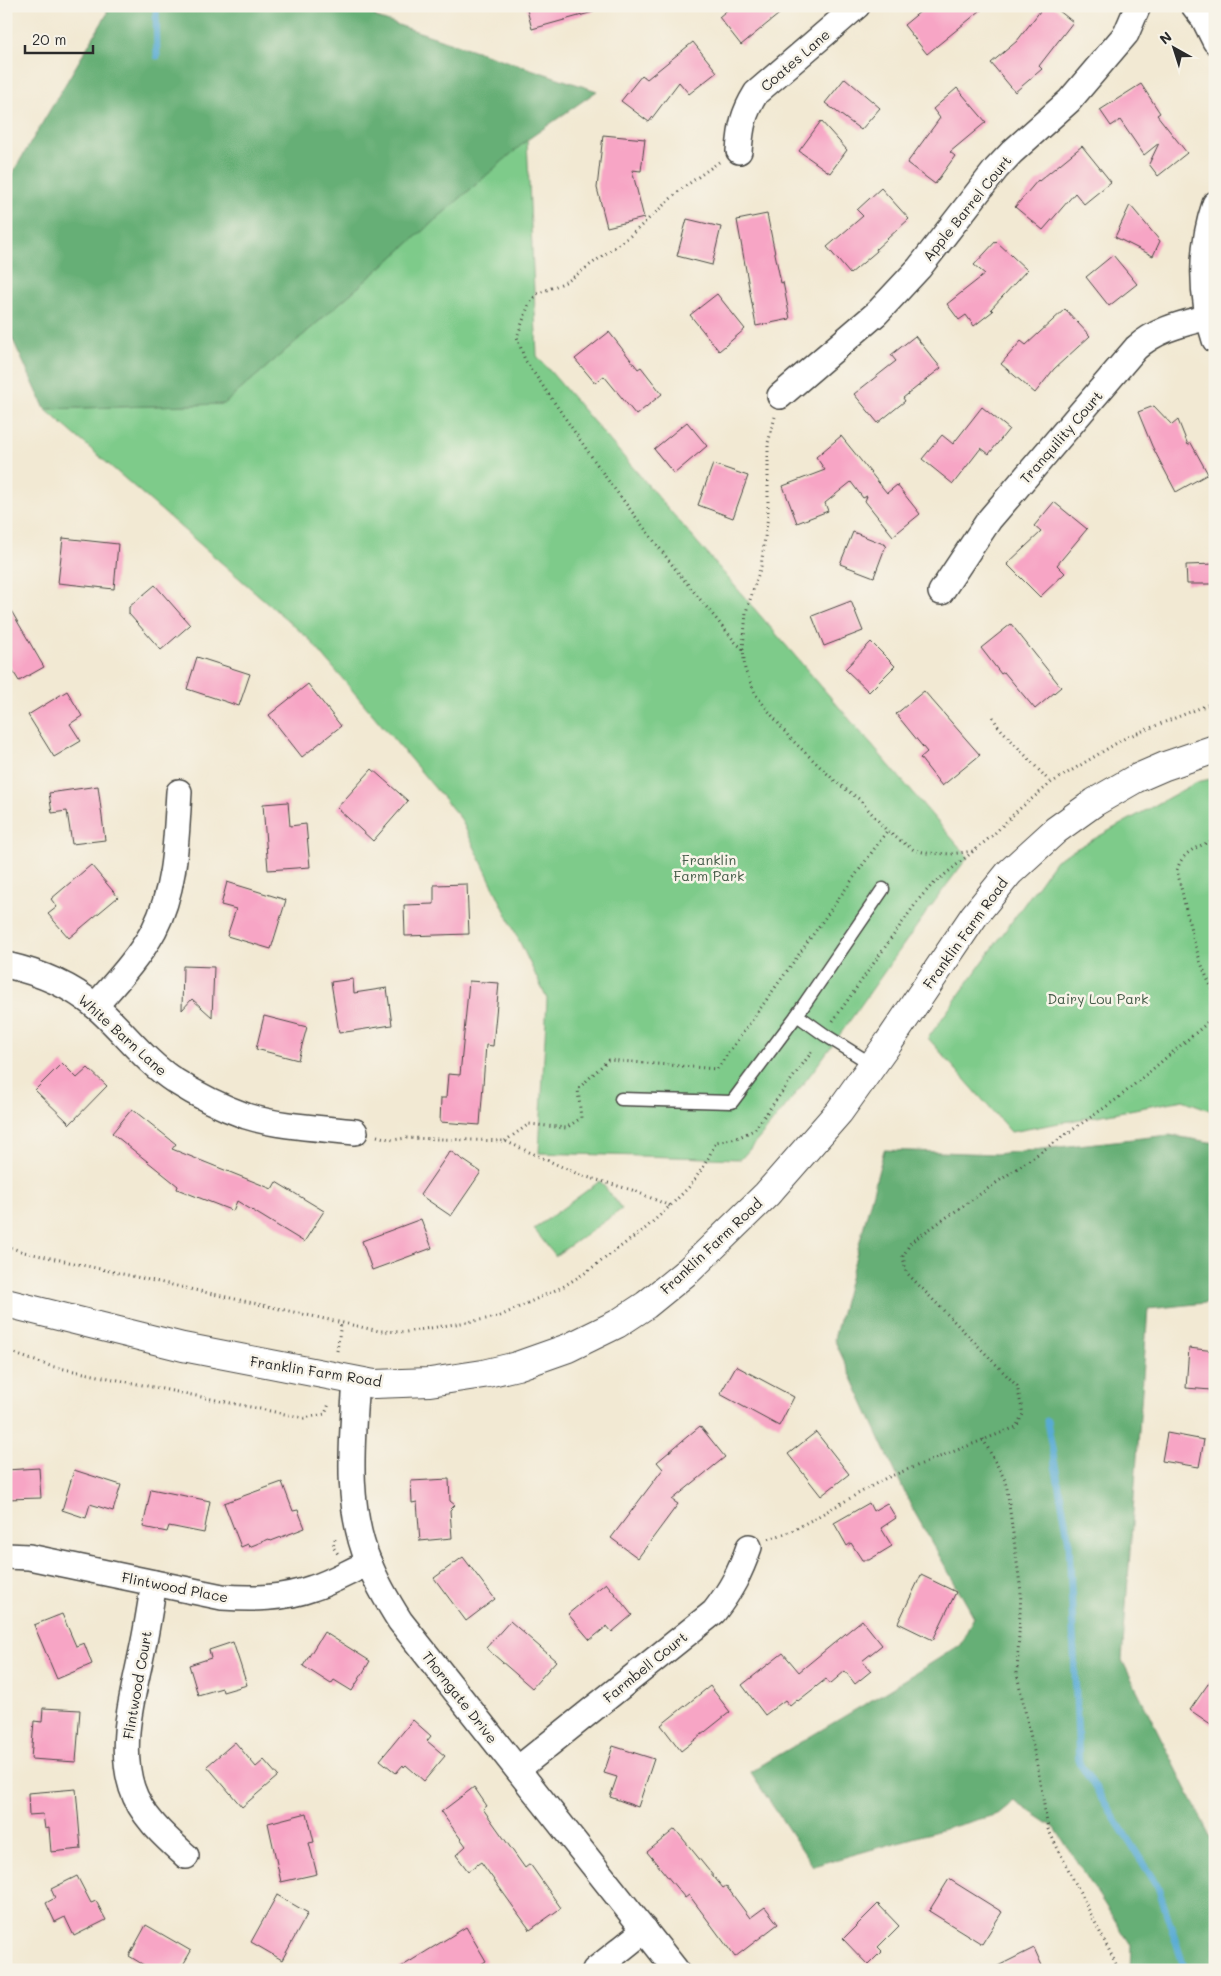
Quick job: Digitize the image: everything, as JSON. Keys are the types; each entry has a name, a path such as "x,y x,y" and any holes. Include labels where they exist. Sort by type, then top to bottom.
{"main road":[{"name":"Franklin Farm Road","path":"6,1303 183,1347 374,1384 430,1382 483,1374 517,1366 568,1348 616,1324 646,1305 689,1270 766,1194 839,1112 974,916 1016,866 1056,830 1095,802 1142,776 1215,749"}],"street":[{"name":"Coates Lane","path":"739,151 740,127 746,109 756,93 858,6"},
{"name":"Apple Barrel Court","path":"780,396 877,313 919,268 996,169 1012,152 1069,102 1126,34 1138,6"},
{"path":"1194,6 1204,19 1215,41"},
{"path":"1212,328 1204,280 1205,245 1215,204"},
{"name":"Tranquility Court","path":"941,592 989,520 1136,348 1161,330 1212,328"},
{"path":"95,1006 132,963 154,930 164,905 173,868 179,792"},
{"name":"White Barn Lane","path":"6,965 34,972 72,990 95,1006 142,1055 174,1080 209,1101 247,1116 274,1122 355,1132"},
{"name":"Thorngate Drive","path":"356,1380 351,1463 353,1497 362,1545 382,1592 400,1621 676,1970"},
{"name":"Farmbell Court","path":"518,1769 714,1612 730,1591 741,1569 748,1547"},
{"name":"Flintwood Place","path":"6,1556 30,1557 222,1597 252,1599 282,1596 312,1588 369,1563"},
{"name":"Flintwood Court","path":"154,1583 126,1736 127,1763 132,1788 141,1807 160,1832 186,1856"},
{"path":"595,1970 645,1930"}],"lane":[{"path":"621,1099 732,1102 797,1014 883,889"},
{"path":"797,1014 825,1035 873,1064"}],"path":[{"path":"739,151 703,172 680,190 630,236 568,281 537,294 529,304 517,337 525,360 607,479 680,575 743,649"},
{"path":"780,396 768,442 768,516 762,558 746,612 743,649 745,670 756,695 789,736 836,782 859,799 887,831 914,850 927,853 951,854 973,851"},
{"path":"993,717 997,725 1052,783"},
{"path":"505,1141 529,1124 566,1128 581,1118 578,1089 608,1060 717,1069 887,831"},
{"path":"1215,839 1185,853 1177,870 1192,934 1205,976 1215,994"},
{"path":"748,1547 792,1530 886,1478 1016,1427 1023,1414 1017,1386 906,1272 903,1256 911,1242 1118,1099 1205,1026 1211,1017 1215,1000"},
{"path":"355,1132 393,1140 406,1138 505,1141 580,1175 632,1190 670,1206"},
{"path":"336,1359 341,1323"},
{"path":"6,1352 50,1366 304,1418 325,1414 328,1404"},
{"path":"983,1439 1006,1482 1021,1592 1017,1675 1048,1829 1116,1964 1116,1970"}],"green space":[{"path":"107,6 370,6 377,18 597,91 527,140 224,404 45,409 6,325 6,184 107,14"},
{"name":"Franklin Farm Park","path":"527,140 537,356 968,857 830,1048 772,1123 741,1159 539,1153 547,999 461,819 309,639 45,409 224,404"},
{"name":"Dairy Lou Park","path":"1215,778 1215,1112 1183,1100 1011,1132 928,1038 1056,860 1197,782"},
{"path":"1169,1135 1215,1143 1215,1302 1148,1309 1122,1660 1215,1846 1215,1970 1130,1970 1131,1945 1055,1828 1014,1801 998,1814 813,1866 750,1772 887,1691 960,1645 974,1617 911,1506 834,1339 884,1150 996,1154"},
{"path":"600,1181 622,1209 555,1256 534,1229"}],"building":[{"path":"526,6 592,6 593,12 532,29"},
{"path":"732,6 789,6 741,45 719,17"},
{"path":"927,6 986,6 927,54 904,25"},
{"path":"1044,6 1053,6 1073,22 1039,66 1042,69 1015,92 991,63 1017,41"},
{"path":"693,42 717,72 689,94 679,82 649,122 621,101 642,75 647,79"},
{"path":"845,78 880,108 861,130 825,103"},
{"path":"1141,84 1160,113 1157,115 1187,153 1158,176 1149,164 1159,143 1144,155 1120,120 1111,126 1100,110"},
{"path":"957,88 986,122 950,152 955,156 935,184 907,163 940,118 933,109"},
{"path":"821,121 847,150 830,173 799,151"},
{"path":"603,135 645,139 641,171 632,170 644,218 607,227 597,188"},
{"path":"1082,146 1111,182 1084,204 1075,193 1043,230 1015,207 1038,180"},
{"path":"881,188 909,219 876,249 877,251 850,274 827,247 863,216 857,210"},
{"path":"1130,205 1160,241 1153,256 1115,237"},
{"path":"767,214 790,319 756,326 737,220"},
{"path":"687,219 721,227 712,265 677,256"},
{"path":"996,241 1027,270 991,309 993,311 974,326 966,315 959,320 947,304 985,274 974,265"},
{"path":"1113,255 1137,284 1109,306 1086,277"},
{"path":"717,294 745,329 719,351 690,315"},
{"path":"1065,309 1090,336 1054,369 1035,393 1001,364 1021,341 1026,345"},
{"path":"609,332 638,369 641,367 662,394 636,415 604,376 595,383 575,359"},
{"path":"915,336 941,368 903,398 905,401 878,423 854,394 896,361 891,355"},
{"path":"1154,406 1172,425 1178,420 1188,445 1191,443 1208,474 1176,492 1152,446 1138,412"},
{"path":"982,407 1009,429 989,454 981,448 953,484 922,459 942,435 953,444"},
{"path":"687,422 707,446 674,474 654,449"},
{"path":"841,436 887,493 897,485 920,514 893,536 865,501 867,496 863,498 851,482 825,503 828,511 797,523 783,486 825,470 816,457"},
{"path":"713,464 748,476 733,518 698,505"},
{"path":"1054,502 1087,529 1057,565 1065,573 1040,597 1007,564 1041,532 1034,526"},
{"path":"853,532 886,545 874,577 840,564"},
{"path":"63,538 118,544 114,589 58,583"},
{"path":"1215,564 1215,584 1187,584 1186,565"},
{"path":"155,585 190,625 161,650 129,614 129,607"},
{"path":"851,601 863,631 824,646 812,616"},
{"path":"6,602 44,667 19,681 6,660"},
{"path":"1011,624 1061,687 1035,709 1004,672 1001,674 981,648"},
{"path":"871,642 895,666 869,692 845,669"},
{"path":"197,657 250,674 239,706 187,689"},
{"path":"308,684 341,726 302,757 269,715"},
{"path":"67,691 82,716 70,724 81,741 54,757 28,715"},
{"path":"924,691 980,755 942,786 920,758 927,752 896,714"},
{"path":"372,769 408,801 373,841 337,808"},
{"path":"98,786 105,840 72,844 67,811 52,813 49,793"},
{"path":"288,802 290,826 306,824 310,867 268,870 263,804"},
{"path":"91,865 118,897 69,938 48,914 57,907 51,899"},
{"path":"227,882 286,900 271,949 227,936 236,909 221,905"},
{"path":"467,884 469,934 405,936 404,905 434,904 434,885"},
{"path":"183,966 214,967 212,1017 192,999 182,1010"},
{"path":"353,979 354,993 387,988 392,1025 339,1033 331,982"},
{"path":"469,981 499,983 493,1046 486,1045 480,1125 440,1122 441,1098 446,1098 448,1074 460,1075"},
{"path":"264,1016 307,1027 298,1060 256,1049"},
{"path":"62,1063 77,1078 88,1068 107,1086 70,1124 35,1090"},
{"path":"132,1109 176,1144 172,1149 272,1189 276,1182 324,1211 304,1242 237,1201 233,1211 177,1189 178,1186 112,1133"},
{"path":"450,1151 481,1172 451,1216 420,1195"},
{"path":"421,1219 432,1248 372,1270 362,1241"},
{"path":"1189,1348 1215,1351 1211,1390 1186,1388"},
{"path":"736,1366 794,1397 779,1426 720,1394"},
{"path":"700,1426 725,1457 672,1500 678,1504 638,1558 611,1538 663,1469 657,1462"},
{"path":"816,1432 849,1474 821,1496 788,1454"},
{"path":"1167,1433 1204,1440 1199,1467 1162,1461"},
{"path":"39,1468 41,1498 6,1499 6,1470"},
{"path":"74,1470 121,1485 113,1511 90,1504 86,1518 62,1510"},
{"path":"449,1479 450,1501 455,1505 450,1510 452,1538 420,1541 417,1502 412,1503 411,1481"},
{"path":"282,1482 293,1511 298,1510 305,1528 271,1541 269,1539 249,1547 248,1544 241,1547 224,1503"},
{"path":"151,1489 210,1501 204,1533 169,1526 167,1532 143,1527"},
{"path":"869,1503 873,1511 887,1503 896,1518 881,1528 892,1546 869,1560 862,1560 851,1543 847,1546 834,1523"},
{"path":"463,1557 495,1599 466,1621 434,1578"},
{"path":"921,1575 956,1592 933,1640 898,1623"},
{"path":"606,1583 632,1615 612,1632 607,1626 590,1640 568,1614"},
{"path":"62,1614 76,1646 84,1643 92,1664 57,1679 34,1625"},
{"path":"862,1620 882,1645 862,1661 871,1671 855,1684 845,1671 830,1684 826,1679 790,1706 785,1700 765,1715 742,1685 783,1653 799,1672"},
{"path":"510,1621 556,1661 532,1688 486,1648"},
{"path":"324,1632 370,1661 352,1691 334,1680 331,1684 303,1666"},
{"path":"233,1642 247,1685 223,1692 222,1688 198,1695 189,1665 211,1658 209,1650"},
{"path":"1215,1674 1215,1727 1190,1710"},
{"path":"710,1686 730,1712 681,1751 661,1725"},
{"path":"43,1708 80,1710 76,1762 31,1759 34,1721 42,1722"},
{"path":"413,1720 431,1736 427,1741 445,1756 424,1781 406,1765 404,1767 403,1765 396,1773 380,1760"},
{"path":"235,1742 256,1767 264,1760 278,1776 242,1807 207,1766"},
{"path":"613,1746 654,1759 638,1807 610,1797 617,1777 604,1773"},
{"path":"474,1787 487,1806 483,1809 525,1868 530,1864 561,1908 530,1930 481,1862 468,1871 456,1855 466,1846 441,1812"},
{"path":"76,1789 81,1849 51,1852 49,1828 45,1829 43,1814 29,1815 28,1793"},
{"path":"307,1813 314,1842 309,1843 317,1874 281,1882 268,1823"},
{"path":"675,1829 723,1888 726,1886 750,1918 765,1907 778,1924 735,1957 689,1895 685,1898 647,1852"},
{"path":"77,1876 91,1903 96,1901 106,1920 74,1936 65,1917 55,1922 46,1903 55,1898 51,1889"},
{"path":"949,1879 1002,1912 982,1944 929,1911"},
{"path":"277,1895 308,1913 282,1960 251,1942"},
{"path":"878,1904 899,1926 878,1947 882,1951 868,1965 843,1939"},
{"path":"146,1925 191,1951 180,1970 152,1970 129,1956"},
{"path":"466,1927 486,1961 472,1970 396,1970"},
{"path":"1034,1948 1044,1970 990,1970"}],"waterway":[{"path":"156,6 157,56"},
{"path":"1047,1421 1069,1542 1079,1762 1158,1887 1185,1970"}]}
